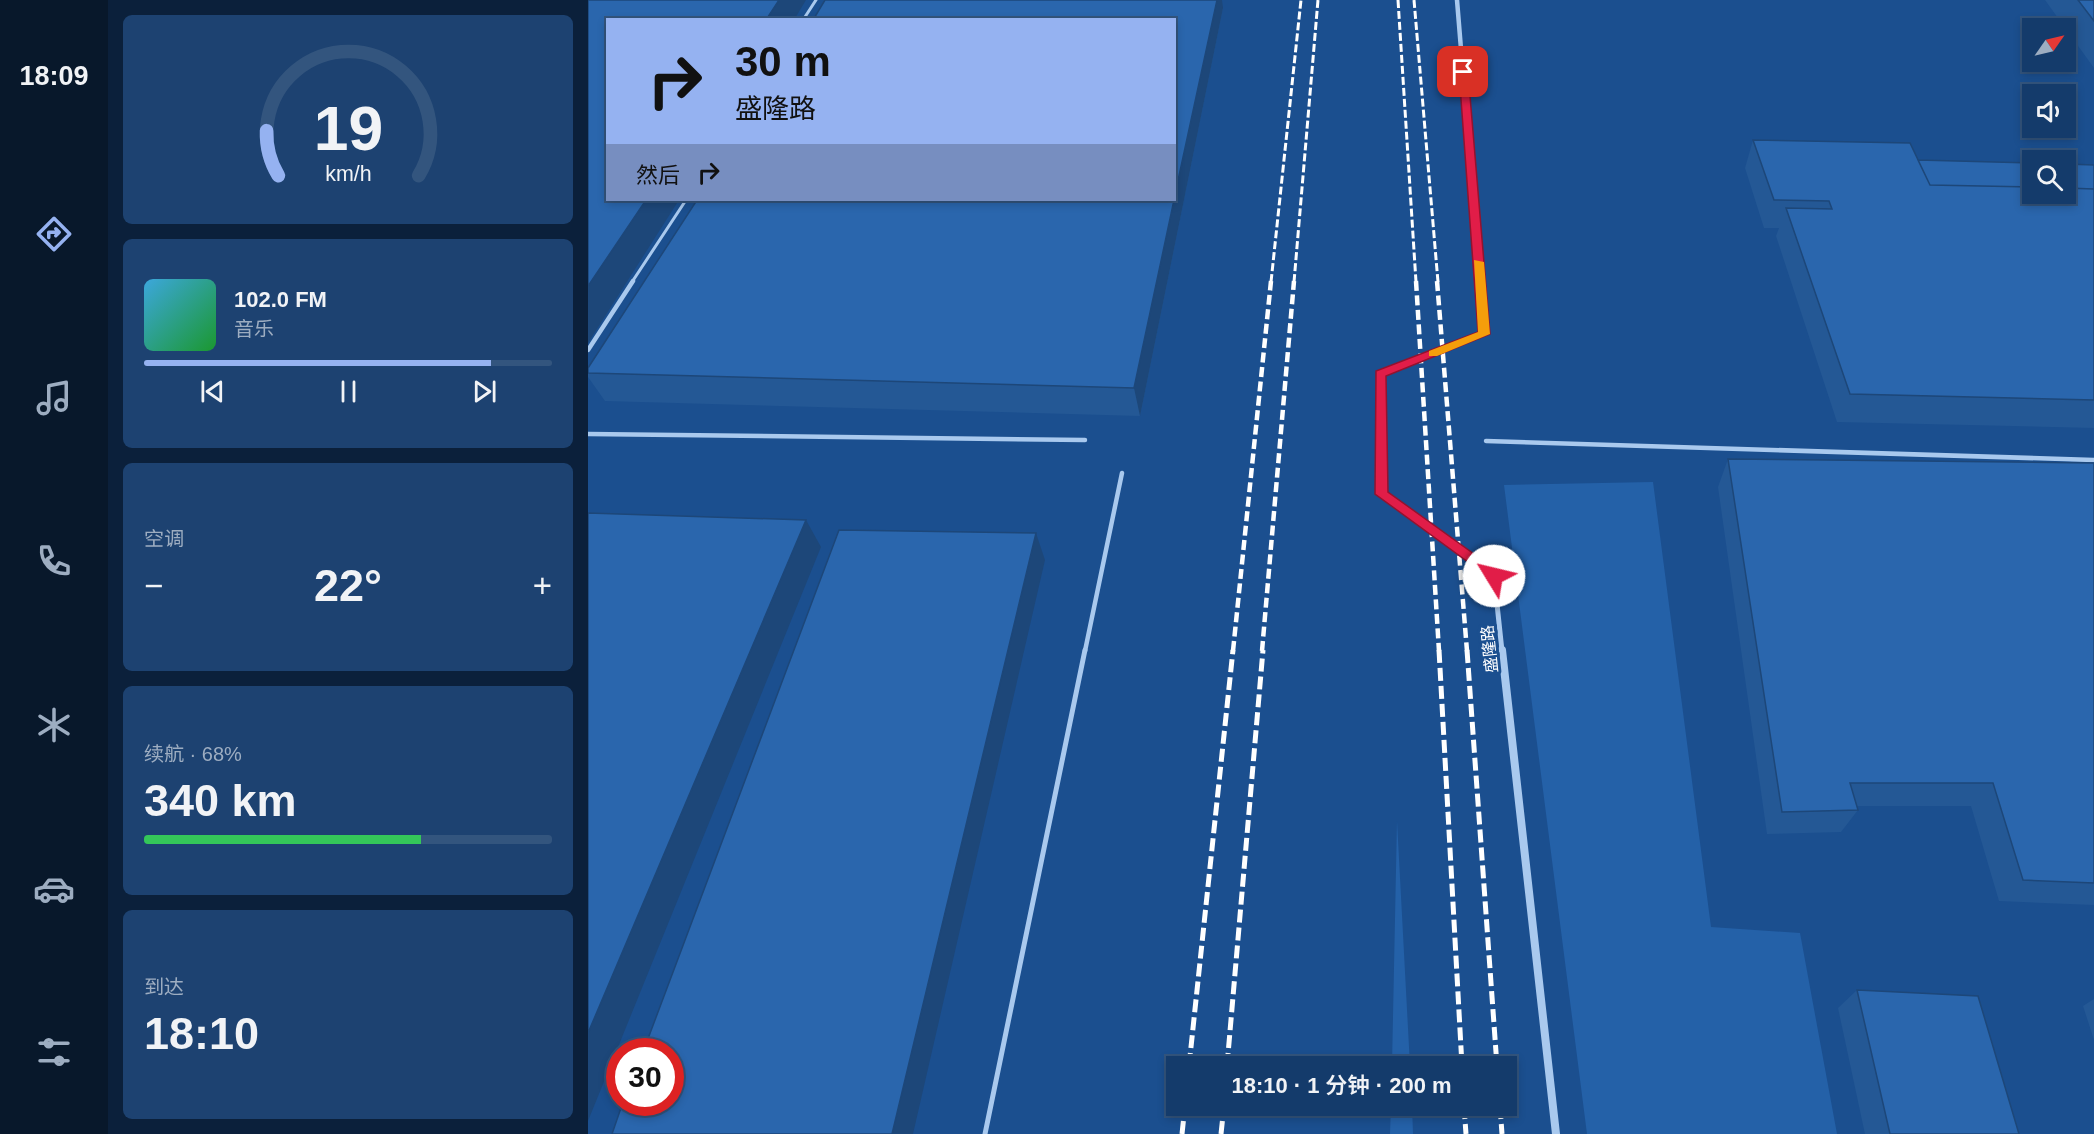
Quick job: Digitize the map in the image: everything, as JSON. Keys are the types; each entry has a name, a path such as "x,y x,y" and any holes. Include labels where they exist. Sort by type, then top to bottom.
{"street":[{"name":"盛隆路","path":"1458,0 1484,334 1380,374 1381,494 1494,576 1556,1134"}],"lane":[{"path":"804,18 816,0"},
{"path":"588,350 685,201"},
{"path":"588,434 1085,440"},
{"path":"1486,441 2094,460"},
{"path":"985,1134 1122,473"}],"shaded area":[{"path":"1653,482 1711,927 1800,933 1837,1134 1587,1134 1504,485"},
{"path":"1397,821 1409,1056 1392,1056"},
{"path":"1391,1116 1412,1116 1413,1134 1390,1134"}],"building":[{"path":"588,0 779,0 767,18 606,18 606,201 645,201 588,286"},
{"path":"825,0 1217,0 1176,190 1176,18 814,18"},
{"path":"2078,0 2094,0 2094,21"},
{"path":"1753,140 1910,143 1930,185 2022,187 2022,204 2076,204 2076,188 2094,189 2094,400 1850,394 1786,208 1832,209 1829,201 1774,200"},
{"path":"1918,160 2022,163 2022,187 1930,185"},
{"path":"2076,164 2094,165 2094,189 2076,188"},
{"path":"696,201 1174,201 1134,388 588,373 588,368"},
{"path":"1728,459 2094,463 2094,883 2023,880 1993,783 1850,783 1858,810 1782,812"},
{"path":"588,513 806,520 588,1033"},
{"path":"839,530 1036,533 892,1134 612,1134 618,1116 684,1116 684,1038 648,1038"},
{"path":"1857,990 1978,996 2019,1134 1890,1134"}],"railway":[{"path":"1271,282 1301,0"},
{"path":"1294,282 1318,0"},
{"path":"1398,0 1416,282"},
{"path":"1414,0 1438,282"},
{"path":"1233,651 1271,281"},
{"path":"1262,651 1294,281"},
{"path":"1416,281 1439,651"},
{"path":"1437,281 1467,651"},
{"path":"1190,1056 1233,650"},
{"path":"1228,1056 1263,650"},
{"path":"1439,650 1461,1056"},
{"path":"1467,650 1496,1056"},
{"path":"1182,1134 1184,1116"},
{"path":"1221,1134 1223,1116"},
{"path":"1465,1116 1466,1134"},
{"path":"1501,1116 1502,1134"}],"slow traffic":[{"path":"1433,354 1484,334 1478,262"}],"route":[{"path":"1463,72 1484,334 1380,374 1381,494 1494,576"}]}
